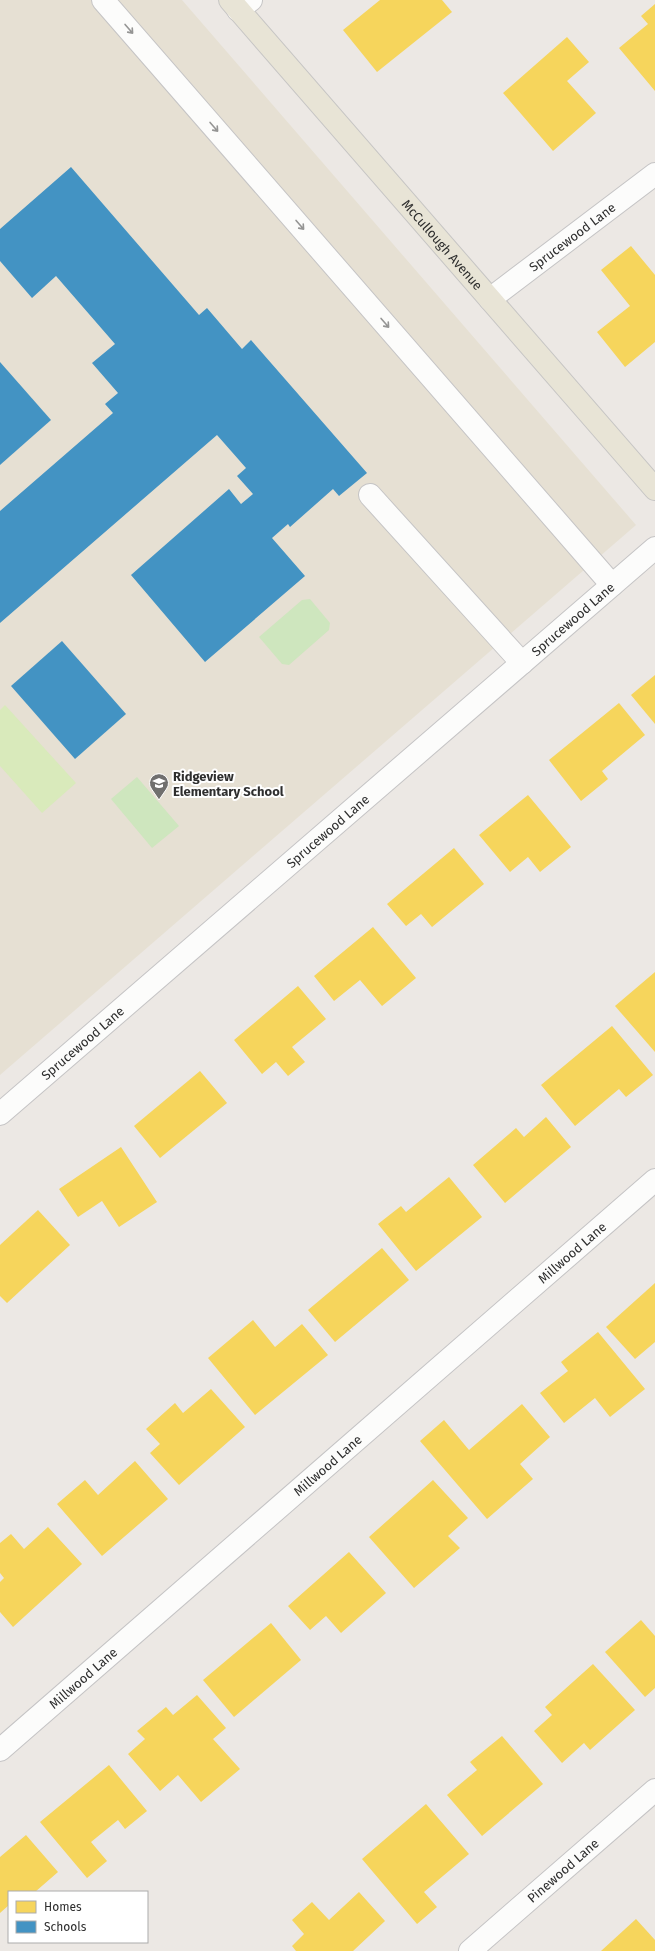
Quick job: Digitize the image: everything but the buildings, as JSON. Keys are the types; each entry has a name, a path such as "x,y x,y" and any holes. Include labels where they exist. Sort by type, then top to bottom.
{"main road":[{"name":"McCullough Avenue","path":"240,3 490,299 655,489"}],"street":[{"path":"103,0 612,585"},
{"name":"Sprucewood Lane","path":"490,299 655,174"},
{"path":"370,495 522,663"},
{"name":"Sprucewood Lane","path":"0,1114 655,548"},
{"name":"Millwood Lane","path":"0,1750 655,1180"},
{"name":"Pinewood Lane","path":"470,1951 655,1790"}],"shaded area":[{"name":"Ridgeview Elementary School","path":"0,0 182,0 636,525 0,1075"}],"green space":[{"path":"310,599 330,623 329,630 289,665 282,664 259,637 302,600"},
{"path":"5,705 76,783 42,813 0,766 0,710"},
{"path":"137,777 179,826 152,848 111,799"}],"place":[{"name":"Ridgeview Elementary School","path":"159,800"}]}
